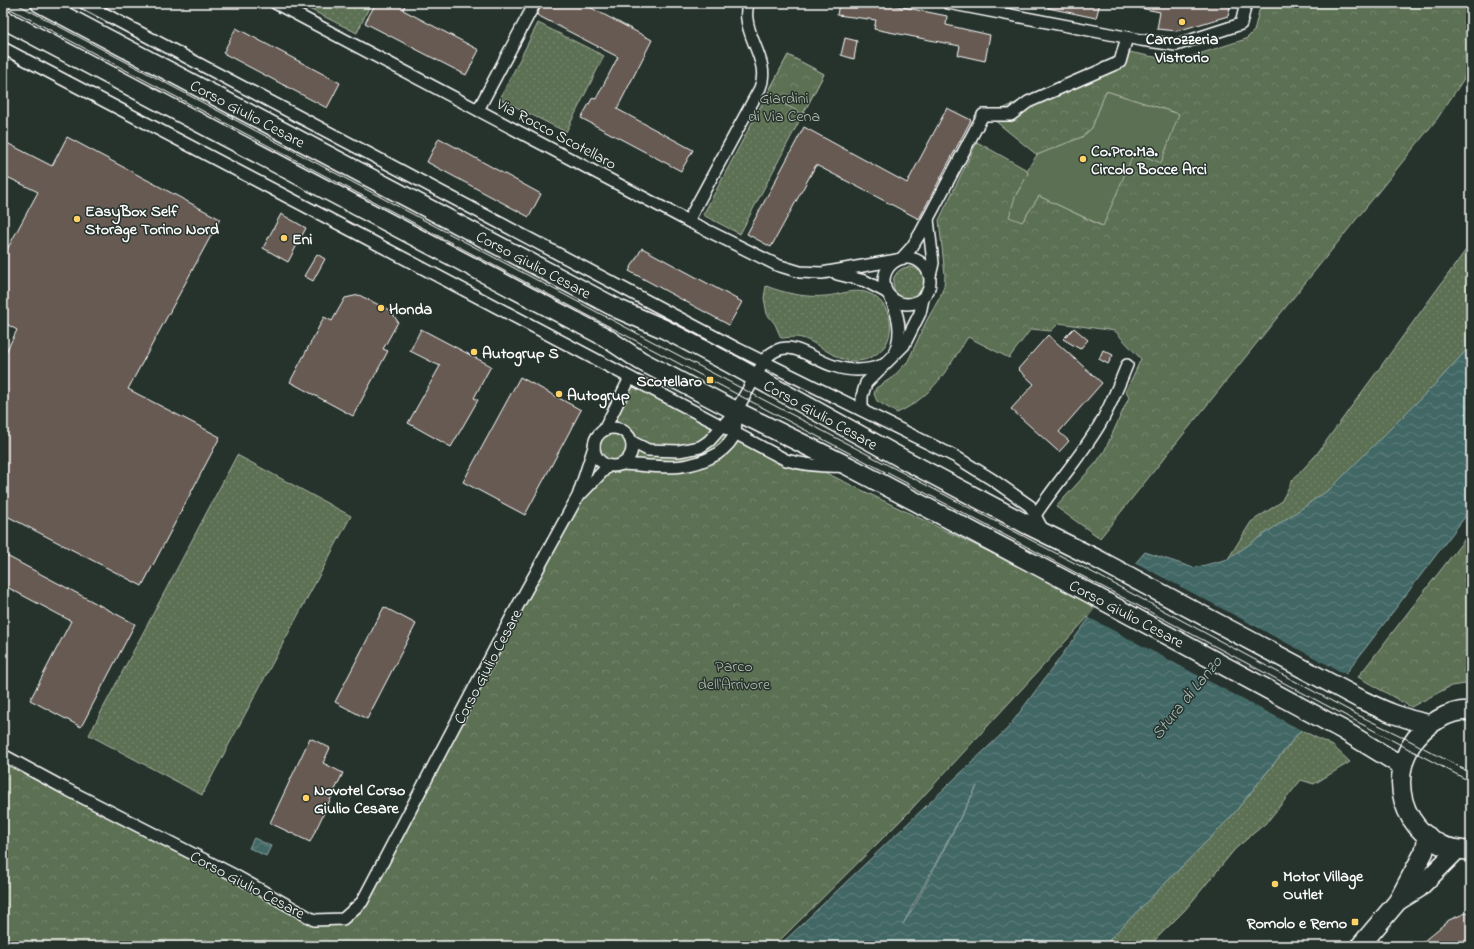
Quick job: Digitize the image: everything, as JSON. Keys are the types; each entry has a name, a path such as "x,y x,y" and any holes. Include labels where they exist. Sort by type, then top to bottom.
{"main road":[{"name":"Corso Giulio Cesare","path":"40,3 618,309 664,329 755,377 903,459 1032,520 1046,535 1095,558 1362,700 1410,721 1429,724"},
{"name":"Corso Giulio Cesare","path":"3,19 604,337 641,361 736,411 848,466 1078,587 1343,730 1402,766"},
{"path":"1464,850 1441,845 1428,836 1414,822 1405,805 1401,792 1401,779 1402,766 1408,749 1420,732 1429,724 1446,715 1471,711"},
{"path":"1360,946 1398,901 1424,852 1428,836"},
{"path":"1398,901 1419,888 1464,850"}],"street":[{"name":"Corso Giulio Cesare","path":"84,3 763,362 862,410 970,466 1030,506 1032,520"},
{"name":"Via Rocco Scotellaro","path":"275,3 777,266 800,272 830,273 860,279 888,295"},
{"path":"478,110 535,3"},
{"path":"948,3 1176,45 1241,24 1246,3"},
{"path":"688,220 760,88 763,79 762,65 747,22 746,4"},
{"path":"893,355 899,338 899,325 897,313 888,295 884,280 885,274 892,264 900,259 915,242 982,114 1011,115 1028,102 1120,62 1127,37"},
{"name":"Corso Giulio Cesare","path":"3,48 786,460 825,467 848,466"},
{"path":"862,410 862,396 866,383 904,345 920,313 923,299 930,289 930,276 933,263 928,219"},
{"path":"900,259 908,258 920,262 925,266 930,276"},
{"name":"Via Rocco Scotellaro","path":"830,273 900,259"},
{"path":"888,295 900,304 906,305 923,299"},
{"path":"632,442 648,450 689,450 700,447 709,441 736,411 763,362 772,353 785,348 801,350 828,365 846,369 870,370 883,365"},
{"path":"1032,520 1047,496 1100,424 1111,404 1127,365"},
{"path":"604,430 630,378"},
{"path":"623,464 630,457 632,452 632,442 627,433 618,428 608,428 596,437 594,452 599,461 608,466 623,464 676,468 693,465 722,451 735,434 736,411"},
{"name":"Corso Giulio Cesare","path":"3,755 47,780 229,873 314,920 343,919 362,902 511,618 578,496 594,447"},
{"name":"Corso Giulio Cesare","path":"578,496 608,466"}],"green space":[{"path":"297,3 371,3 357,33"},
{"path":"1261,3 1471,3 1471,68 1437,119 1100,538 1056,507 1096,463 1105,450 1129,397 1126,391 1141,359 1115,331 1059,323 1051,331 1031,329 1009,358 968,337 938,381 930,390 910,406 897,413 877,401 874,394 876,388 893,377 908,361 927,320 940,297 944,286 945,275 939,220 977,142 1027,170 1028,174 1015,197 1022,222 1039,196 1102,226 1134,152 1179,114 1106,91 1092,128 1082,137 1037,155 994,120 1000,110 1129,52 1164,59 1183,59 1246,39 1254,31"},
{"path":"538,23 604,56 566,132 500,99"},
{"name":"Giardini di Via Cena","path":"788,55 824,74 740,234 703,215"},
{"path":"788,55 824,74 803,114 767,95"},
{"name":"Co.Pro.Ma. Circolo Bocce Arci","path":"1106,91 1179,114 1161,163 1134,152 1103,226 1039,196 1022,222 1009,217 1015,197 1028,174 1027,170 1037,155 1082,137 1092,128"},
{"path":"1471,243 1471,345 1440,379 1330,489 1228,559 1251,522 1281,502 1292,481 1316,455"},
{"path":"906,267 912,267 922,274 925,283 924,289 918,296 912,299 906,299 896,292 893,286 893,280 900,270"},
{"path":"766,286 803,296 826,296 855,291 873,295 880,300 888,315 890,331 888,339 884,347 876,355 866,360 850,361 836,356 802,338 781,338 775,324 767,314 764,298"},
{"name":"Parco dell'Arrivore","path":"630,378 1099,605 906,815 774,946 3,946 3,755 314,920 343,919 362,902 567,518"},
{"path":"237,455 351,516 202,795 89,735"},
{"path":"1471,531 1471,683 1451,686 1411,707 1358,677"},
{"path":"1301,730 1333,746 1350,762 1314,784 1301,780 1267,822 1235,849 1185,910 1149,946 1103,946 1231,817"}],"water":[{"name":"Stura di Lanzo","path":"1471,345 1471,509 1345,675 1231,817 1103,946 779,946 1008,728 1099,605 1145,552 1194,568 1228,559 1330,489 1440,379","holes":["977,786 915,905 903,924"]},
{"path":"254,838 271,846 266,856 249,848"}],"pier":[{"path":"1134,562 1347,675 1303,731 1088,617"}],"building":[{"path":"376,3 406,3 403,10 479,50 466,75 365,23"},
{"path":"542,3 582,3 652,40 617,109 693,150 681,171 581,118 593,97 596,99 618,57 537,15"},
{"path":"839,3 883,3 947,16 946,25 990,35 985,61 958,55 960,46 874,29 876,20 837,15"},
{"path":"1048,3 1100,3 1096,18 1048,8"},
{"name":"Carrozzeria Vistrorio","path":"1140,3 1231,3 1228,16 1177,31 1157,29 1160,12 1140,8"},
{"path":"236,28 340,83 327,108 223,53"},
{"path":"845,38 857,41 854,59 841,55"},
{"path":"947,108 971,120 919,219 816,165 771,247 747,234 804,127 907,183"},
{"path":"67,137 220,219 128,389 220,437 142,586 3,514 3,358 17,330 3,322 3,257 38,192 3,175 3,141 52,166"},
{"path":"439,138 541,194 529,217 427,162"},
{"name":"Eni","path":"281,214 306,228 288,262 263,248"},
{"path":"642,248 742,302 729,325 629,271"},
{"path":"317,254 325,259 313,281 304,276"},
{"path":"359,295 391,311 398,322 383,349 388,351 353,416 290,382 324,317 332,321 345,298"},
{"path":"1074,328 1088,340 1080,349 1063,339"},
{"path":"421,329 491,366 474,398 478,400 451,447 408,423 440,366 410,351"},
{"path":"1048,335 1102,383 1059,432 1069,441 1059,452 1011,409 1034,384 1018,369"},
{"path":"1103,350 1113,355 1108,364 1099,359"},
{"path":"520,377 581,410 525,515 463,482"},
{"path":"3,554 135,624 81,727 30,700 71,621 3,585"},
{"path":"384,607 416,624 367,719 335,702"},
{"name":"Novotel Corso Giulio Cesare","path":"310,738 330,748 323,763 343,773 310,842 270,823"},
{"path":"1471,911 1471,946 1418,946 1449,920"}],"tram line":[{"path":"15,3 661,346 1088,570 1354,713 1471,773"},
{"path":"3,5 1471,782"}],"place":[{"name":"Carrozzeria Vistrorio","path":"1182,22"},
{"name":"Co.Pro.Ma. Circolo Bocce Arci","path":"1083,159"},
{"name":"EasyBox Self Storage Torino Nord","path":"77,219"},
{"name":"Eni","path":"284,238"},
{"name":"Honda","path":"381,308"},
{"name":"Autogrup S","path":"474,352"},
{"name":"Scotellaro","path":"710,380"},
{"name":"Autogrup","path":"559,394"},
{"name":"Novotel Corso Giulio Cesare","path":"306,798"},
{"name":"Motor Village Outlet","path":"1275,884"},
{"name":"Romolo e Remo","path":"1355,922"}]}
